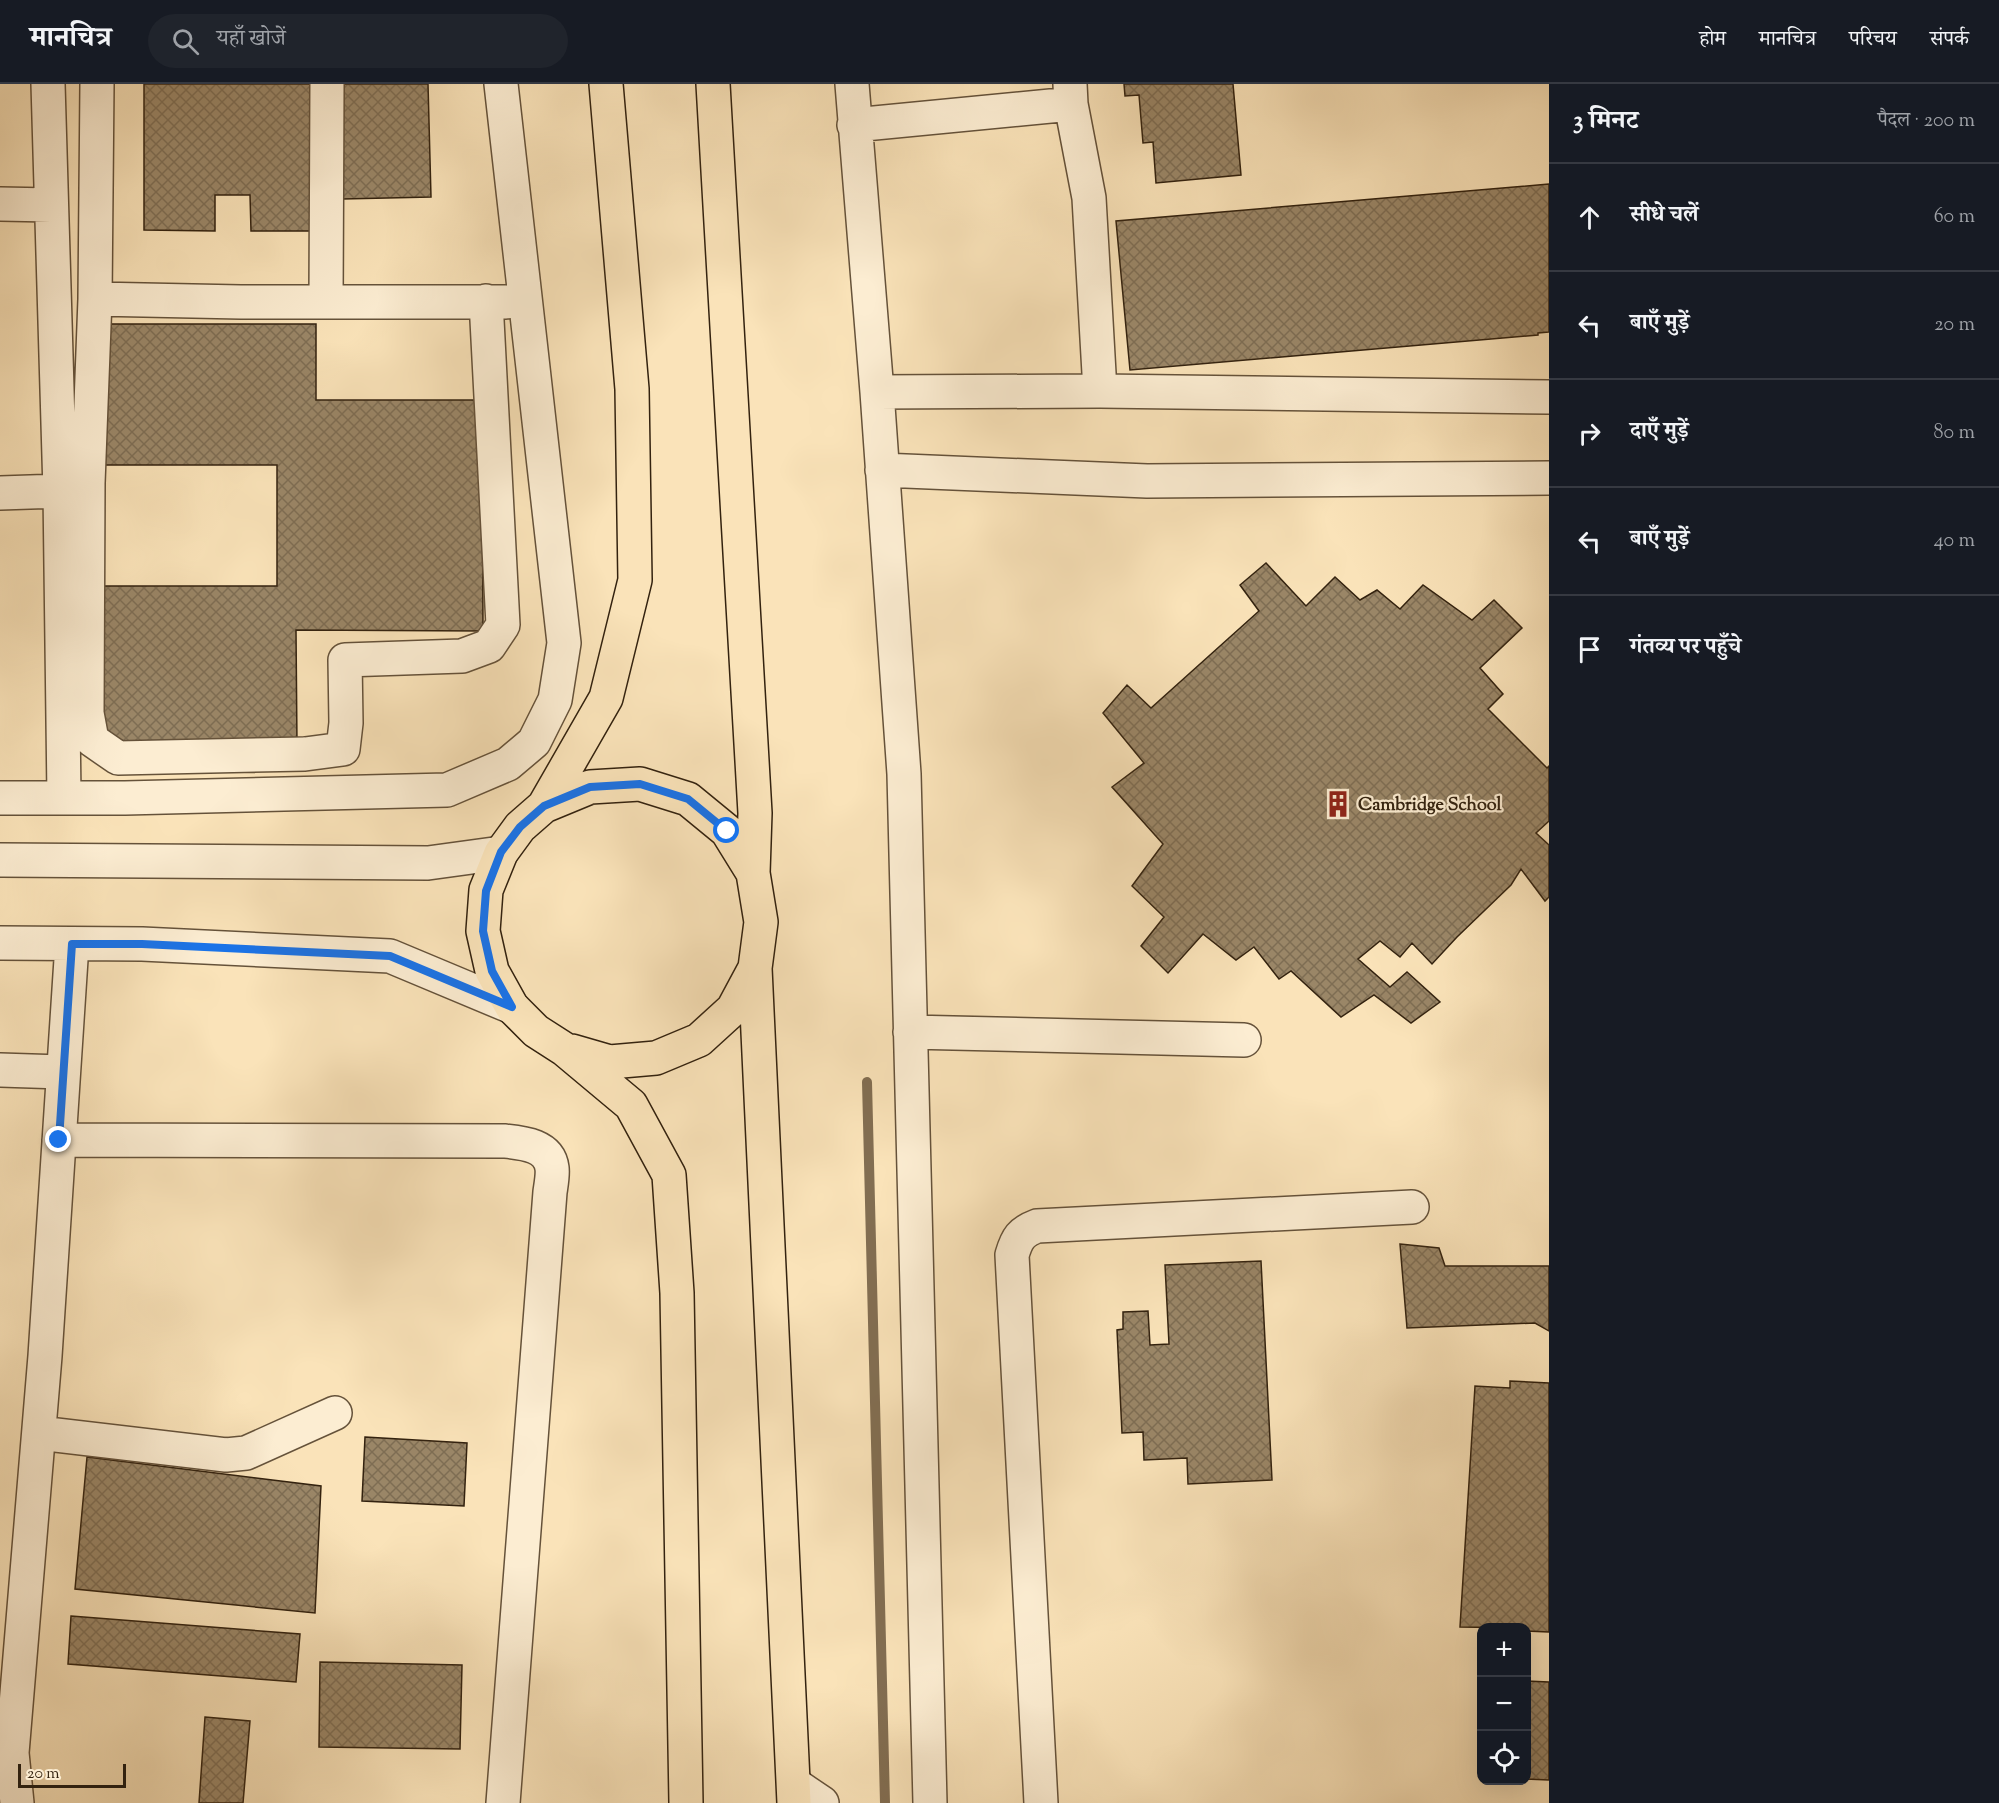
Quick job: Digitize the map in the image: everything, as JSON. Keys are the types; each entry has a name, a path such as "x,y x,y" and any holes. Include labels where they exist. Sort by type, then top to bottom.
{"main road":[{"path":"544,806 606,698 635,580 632,389 606,84"},
{"path":"713,84 755,801 753,873 761,922 755,968 794,1793"},
{"path":"687,1803 677,1293 669,1175 631,1105 564,1049 536,1031 512,1007 492,971 483,931 486,891 501,852 520,827 544,806 590,787 640,784 688,799 727,831 753,873"},
{"path":"564,1049 610,1062 656,1058 699,1040 733,1009 755,968"}],"street":[{"path":"48,84 60,491 64,797"},
{"path":"97,84 95,299 88,483 87,713 92,740 118,758 305,754 343,749 346,723 345,660 462,656 489,646 502,625 486,301"},
{"path":"327,84 327,301"},
{"path":"0,798 124,798 447,790 508,764 534,742 555,700 564,643 501,84"},
{"path":"852,84 904,774 930,1803"},
{"path":"854,125 1071,94 1089,198 1100,391"},
{"path":"0,204 51,205"},
{"path":"95,299 526,302"},
{"path":"877,392 1100,391 1549,397"},
{"path":"882,470 1147,481 1549,478"},
{"path":"0,493 60,491"},
{"path":"0,860 428,863 501,852"},
{"path":"0,943 142,944 390,956 512,1007"},
{"path":"17,1803 12,1753 39,1433 72,944"},
{"path":"910,1032 1244,1040"},
{"path":"0,1070 62,1072"},
{"path":"59,1140 504,1141 529,1144 547,1154 552,1167 502,1803"},
{"path":"1041,1803 1012,1255 1016,1240 1024,1231 1037,1226 1412,1207"},
{"path":"39,1433 226,1455 246,1453 260,1448 335,1413"},
{"path":"794,1793 822,1803"}],"building":[{"path":"144,84 317,84 317,231 251,231 250,195 215,195 215,231 144,230"},
{"path":"341,84 428,84 431,197 343,199"},
{"path":"1124,84 1233,84 1241,175 1156,183 1153,142 1143,143 1139,95 1125,96"},
{"path":"1549,184 1549,332 1538,333 1538,335 1130,370 1116,221"},
{"path":"102,324 316,324 316,400 482,400 483,631 296,630 297,745 104,745 103,586 277,586 277,465 103,465"},
{"name":"Cambridge School","path":"1266,563 1306,606 1335,577 1360,600 1377,590 1400,609 1423,585 1472,620 1494,600 1522,628 1480,668 1503,694 1488,709 1547,768 1549,766 1549,821 1536,833 1549,845 1549,897 1545,901 1521,869 1511,885 1432,964 1412,943 1400,957 1380,941 1358,959 1390,987 1407,972 1440,1002 1411,1023 1374,995 1341,1017 1291,971 1279,979 1254,947 1236,960 1203,934 1168,973 1141,946 1164,917 1132,886 1163,844 1112,787 1144,763 1103,713 1127,685 1151,708 1259,611 1240,585"},
{"path":"1400,1244 1439,1248 1445,1266 1549,1266 1549,1331 1535,1323 1407,1328"},
{"path":"1261,1261 1272,1480 1188,1484 1187,1458 1144,1460 1143,1432 1122,1433 1117,1330 1123,1329 1123,1312 1148,1311 1150,1345 1169,1344 1165,1265"},
{"path":"1510,1381 1549,1383 1549,1632 1531,1631 1531,1623 1477,1623 1477,1627 1460,1627 1475,1386 1510,1388"},
{"path":"365,1437 467,1443 464,1506 362,1501"},
{"path":"87,1457 321,1486 315,1613 75,1589"},
{"path":"71,1616 300,1634 296,1682 68,1664"},
{"path":"320,1662 462,1665 460,1749 319,1747"},
{"path":"1531,1681 1549,1682 1549,1780 1531,1779"},
{"path":"205,1717 250,1721 243,1803 199,1803"}],"waterway":[{"path":"867,1082 885,1803"}],"place":[{"name":"Cambridge School","path":"1338,804"}],"route":[{"path":"59,1140 72,944 142,944 390,956 512,1007 492,971 483,931 486,891 501,852 520,827 544,806 590,787 640,784 688,799 727,831"}]}
